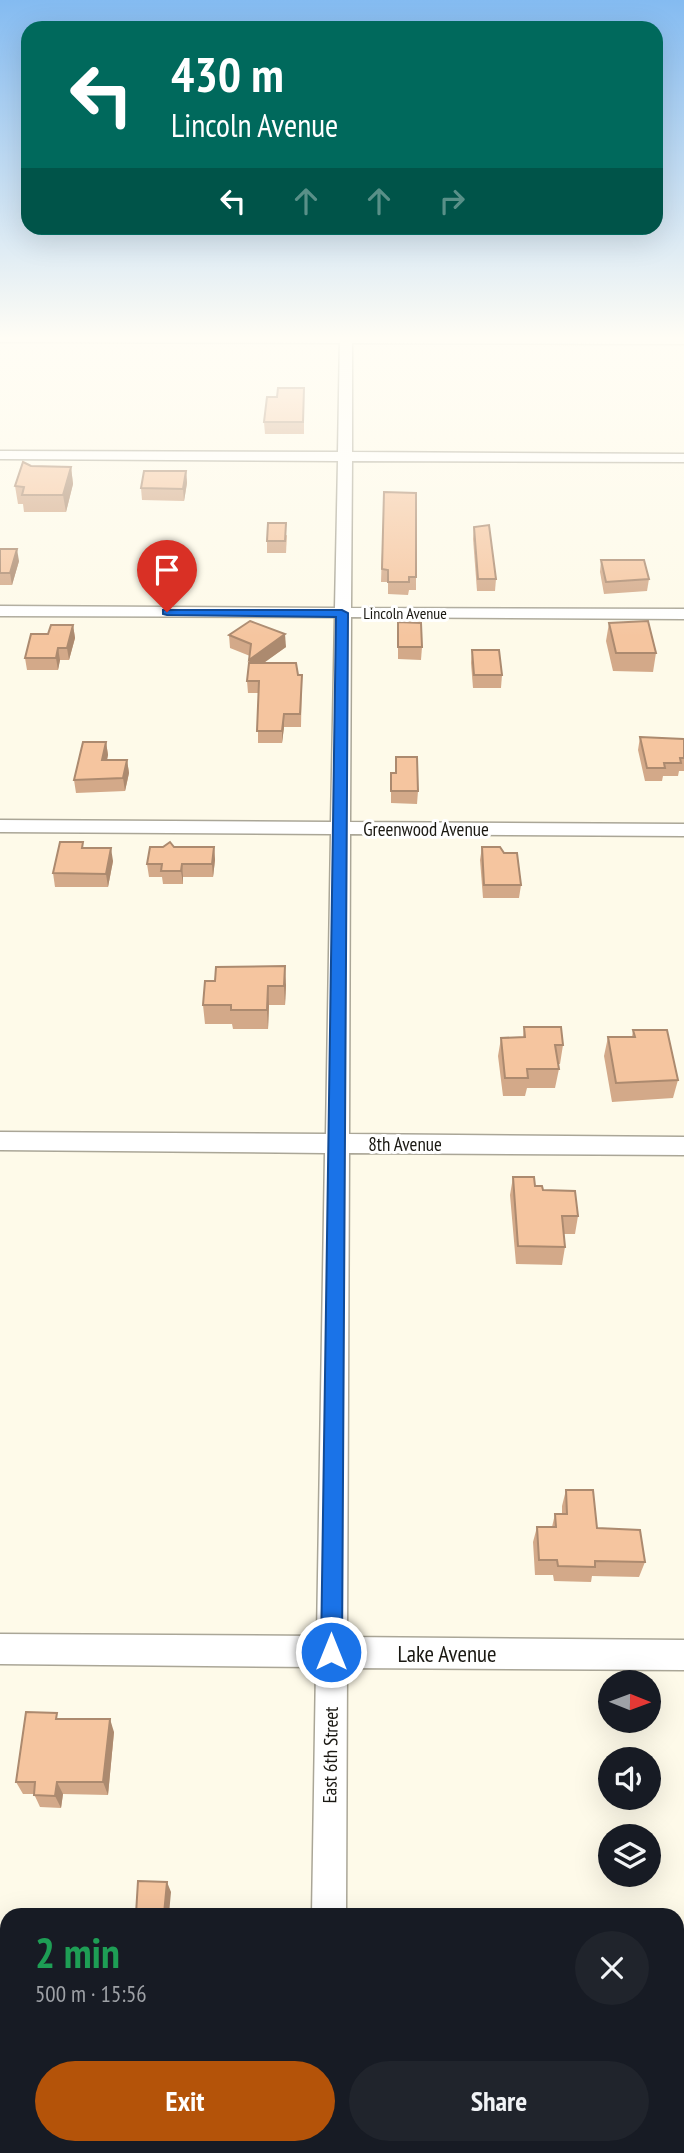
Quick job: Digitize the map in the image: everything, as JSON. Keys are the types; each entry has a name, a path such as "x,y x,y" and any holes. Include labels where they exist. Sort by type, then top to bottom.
{"street":[{"name":"East 6th Street","path":"329,1908 344,436"},
{"path":"0,455 684,458"},
{"name":"Lincoln Avenue","path":"0,611 684,614"},
{"name":"Greenwood Avenue","path":"0,826 684,830"},
{"name":"8th Avenue","path":"0,1141 684,1146"},
{"name":"Lake Avenue","path":"0,1649 684,1655"}],"building":[{"path":"23,462 31,466 71,467 63,495 22,495 24,487 15,486"},
{"path":"144,471 186,471 183,489 141,488"},
{"path":"384,492 416,493 416,577 409,577 409,582 388,582 388,570 382,569"},
{"path":"268,523 286,523 285,541 267,541"},
{"path":"489,525 496,579 478,579 474,527"},
{"path":"0,549 17,549 10,573 0,573"},
{"path":"601,560 644,560 649,579 606,582"},
{"path":"250,621 285,634 249,660 251,644 229,635"},
{"path":"648,621 656,653 616,653 609,623"},
{"path":"398,622 421,623 422,647 398,647"},
{"path":"51,625 73,625 67,648 58,648 56,658 25,658 31,634 48,634"},
{"path":"472,650 499,650 502,675 474,675"},
{"path":"249,663 296,663 298,675 302,675 300,714 284,714 282,731 257,731 259,681 247,681"},
{"path":"640,737 684,739 684,758 680,758 681,763 664,763 665,768 647,768"},
{"path":"83,742 106,742 102,760 127,760 123,778 74,780"},
{"path":"396,757 417,757 418,791 391,791 391,773 396,773"},
{"path":"60,842 83,842 82,848 111,848 106,874 53,873"},
{"path":"170,842 174,847 214,847 212,864 182,864 181,871 161,871 162,864 147,864 150,847 163,847"},
{"path":"482,847 500,847 504,853 517,853 521,885 484,885"},
{"path":"285,966 284,986 268,986 267,1010 231,1010 231,1005 203,1005 205,981 215,981 216,967"},
{"path":"524,1027 561,1027 563,1045 555,1045 559,1069 527,1069 528,1078 505,1078 501,1038 525,1037"},
{"path":"633,1030 667,1030 678,1080 616,1083 608,1037 635,1037"},
{"path":"513,1177 534,1177 535,1186 542,1186 543,1190 575,1191 578,1216 562,1216 565,1247 518,1246"},
{"path":"566,1490 593,1490 597,1528 640,1530 645,1562 595,1561 595,1567 558,1566 557,1560 539,1560 537,1527 556,1527 555,1514 567,1514"},
{"path":"26,1712 57,1713 56,1719 110,1719 103,1782 57,1782 55,1796 34,1795 35,1782 16,1782"},
{"path":"138,1881 167,1882 165,1908 136,1908"}],"route":[{"path":"167,612 342,613 331,1652"}]}
